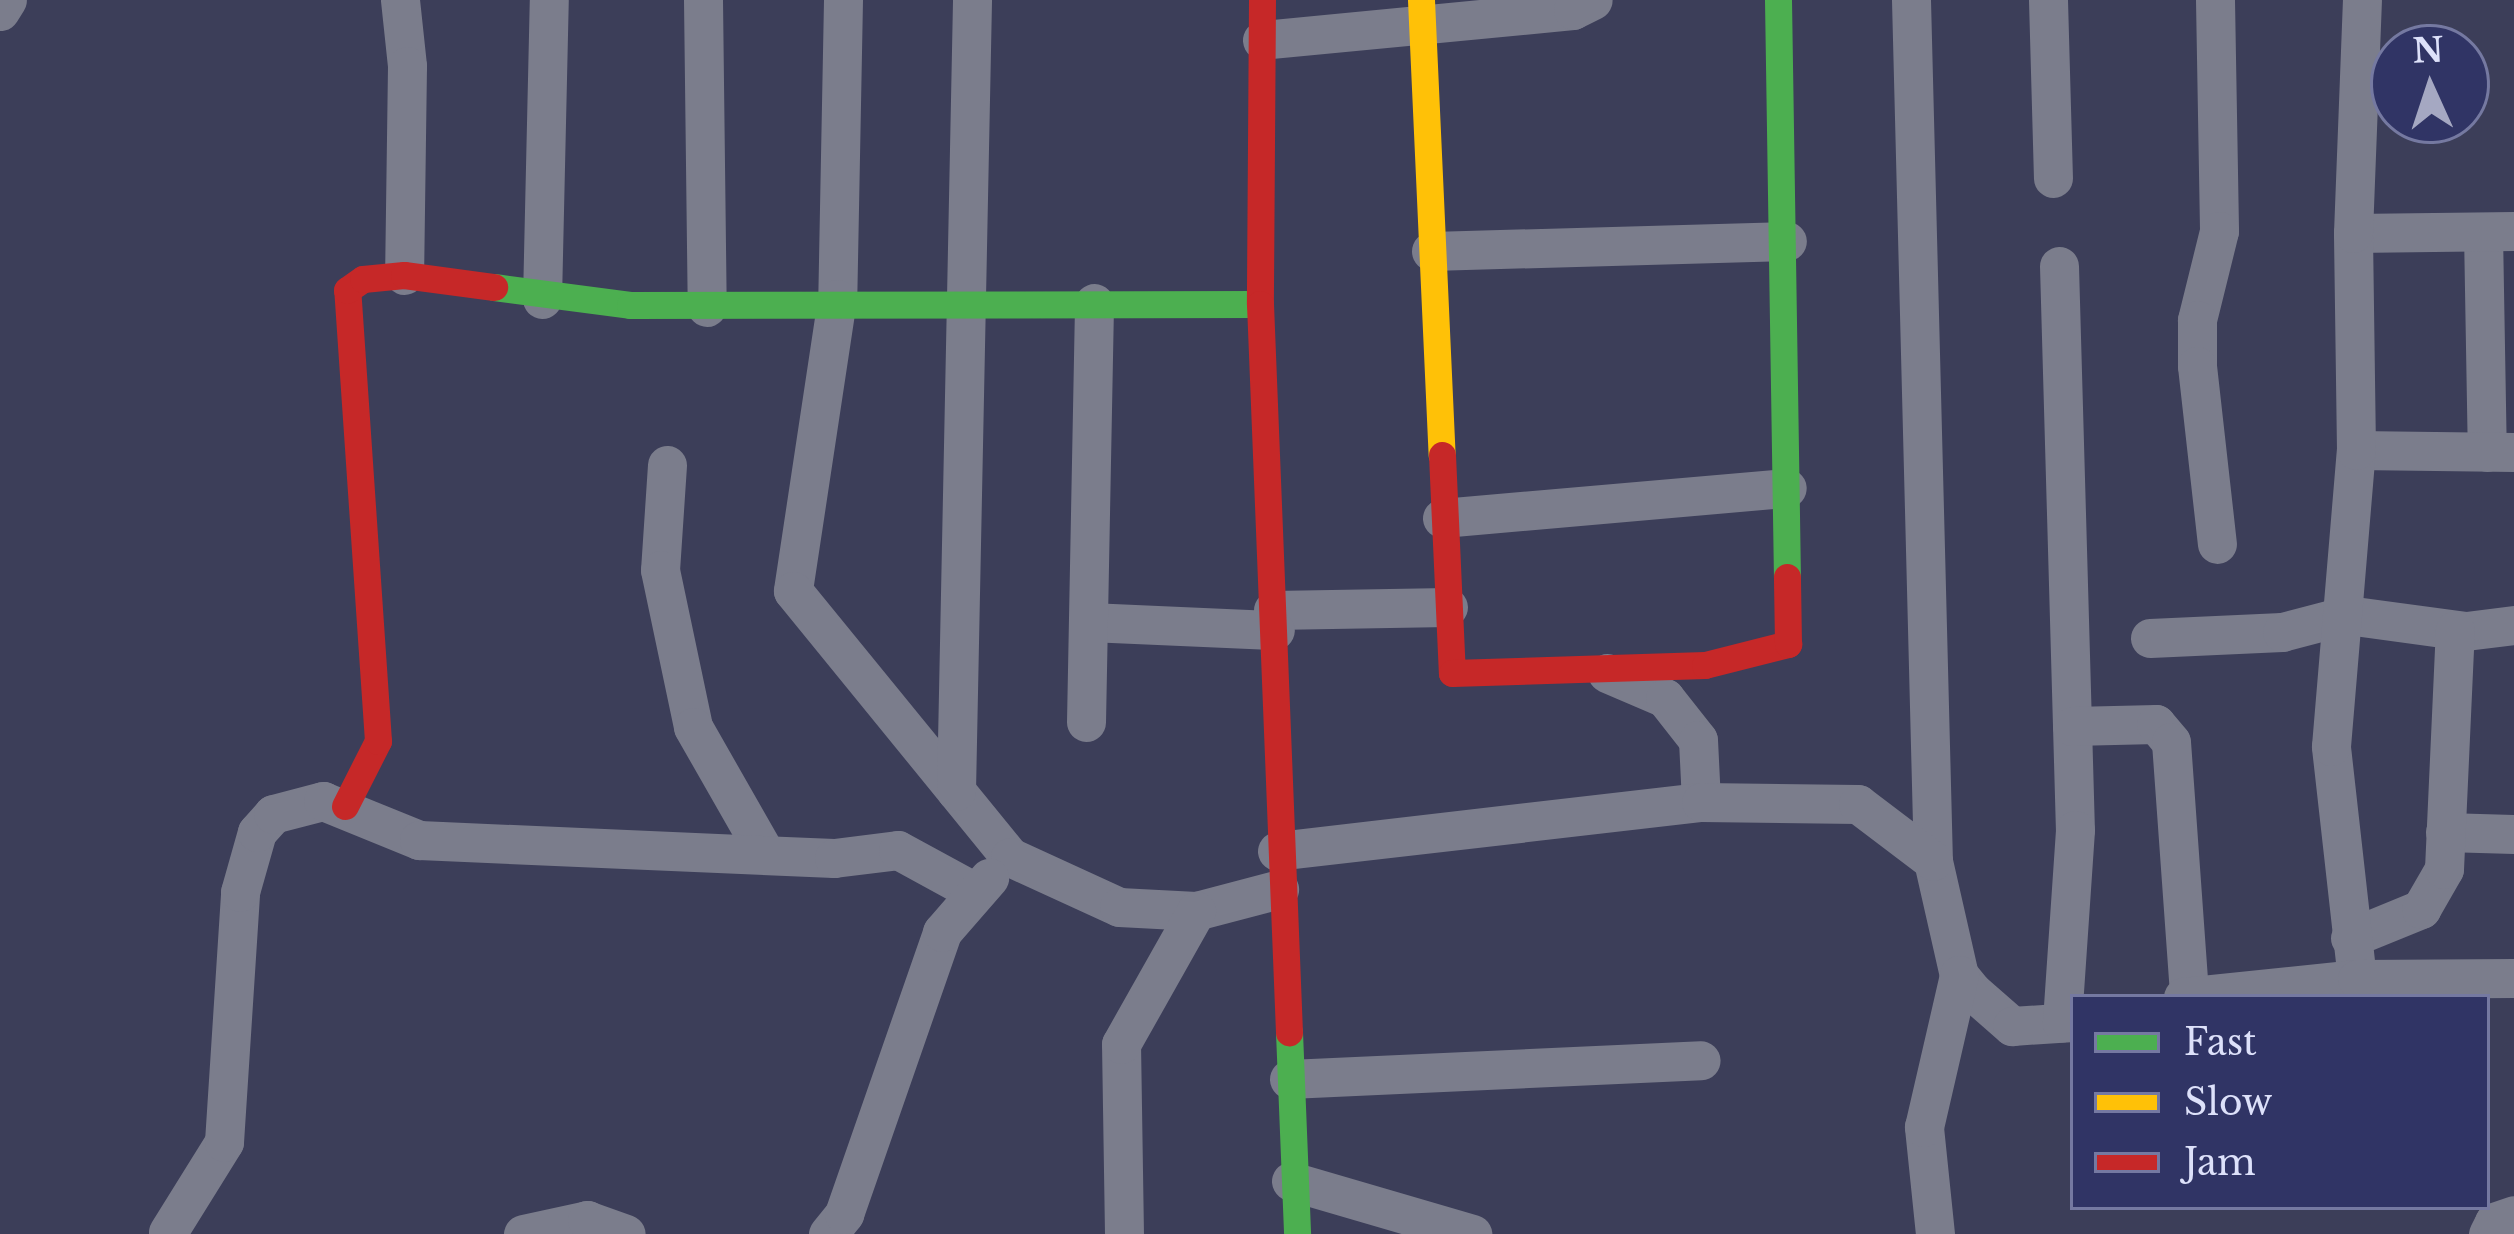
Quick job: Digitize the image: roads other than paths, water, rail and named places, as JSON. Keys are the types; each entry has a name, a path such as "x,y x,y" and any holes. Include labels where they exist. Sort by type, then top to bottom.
{"street":[{"path":"0,11 7,0"},
{"path":"400,0 407,66 404,275"},
{"path":"542,299 549,0"},
{"path":"704,0 707,307"},
{"path":"843,0 837,299 793,591 1010,857 1118,908 1196,911 1278,870 1701,802 1858,804 1933,861"},
{"path":"956,790 972,0"},
{"path":"1262,0 1260,304 1274,620 1278,870 1297,1234"},
{"path":"1262,40 1421,13 1573,10 1593,0"},
{"path":"1421,13 1452,673 1602,670 1706,665 1788,644 1786,241 1778,0"},
{"path":"1911,0 1933,861 1960,974 1924,1127 1935,1234"},
{"path":"2048,0 2054,178"},
{"path":"2215,0 2218,231 2197,320 2197,366 2217,544"},
{"path":"2357,979 2331,746 2348,616 2356,450 2353,233 2362,0"},
{"path":"2353,233 2499,231 2500,452 2356,450"},
{"path":"1431,251 1786,241"},
{"path":"1960,974 2012,1026 2067,1023 2075,830 2059,266"},
{"path":"345,806 378,740 344,307 347,290 362,279 404,275 542,299 707,307 837,299 1260,304"},
{"path":"1086,722 1094,302"},
{"path":"667,465 660,570 693,727 766,855"},
{"path":"1442,518 1787,488"},
{"path":"1089,622 1274,620 1448,607"},
{"path":"2150,638 2220,640 2348,616 2455,630 2514,625"},
{"path":"2350,938 2421,909 2444,869 2455,630"},
{"path":"1602,670 1665,698 1698,740 1701,802"},
{"path":"2072,726 2156,724 2171,742 2186,994"},
{"path":"166,1233 224,1142 240,892 257,832 273,814 323,801 345,806 419,840 766,855 898,850 975,892"},
{"path":"2445,832 2514,834"},
{"path":"828,1234 844,1214 942,932 1010,857"},
{"path":"1124,1234 1121,1043 1196,911"},
{"path":"2206,994 2357,979 2514,979"},
{"path":"1289,1079 1701,1060"},
{"path":"1291,1180 1336,1214 1472,1234"},
{"path":"2488,1234 2494,1222 2514,1215"},
{"path":"524,1234 587,1220 626,1234"}]}
